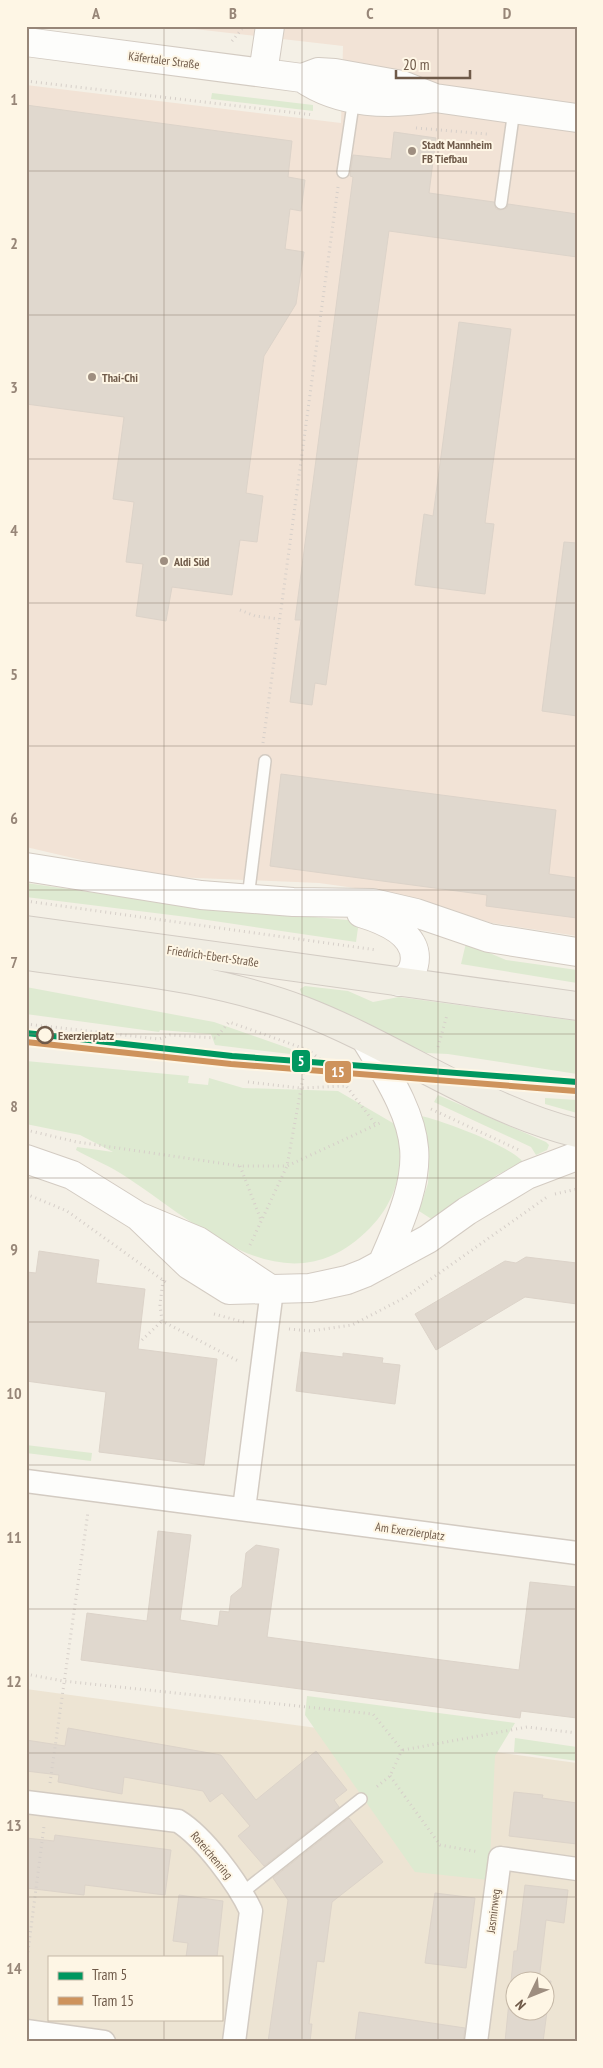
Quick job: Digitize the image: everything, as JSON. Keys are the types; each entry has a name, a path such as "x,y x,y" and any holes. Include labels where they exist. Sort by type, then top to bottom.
{"main road":[{"name":"Friedrich-Ebert-Straße","path":"26,930 577,1006"},
{"name":"Friedrich-Ebert-Straße","path":"26,956 166,976 259,996 305,1011 494,1104 560,1129 577,1133"}],"street":[{"path":"263,73 270,26"},
{"name":"Käfertaler Straße","path":"26,42 302,78 352,110 387,103 435,98"},
{"name":"Käfertaler Straße","path":"302,78 318,72 402,84 435,98 512,122 577,118"},
{"path":"26,867 201,895 326,904 373,903 416,913 489,938 577,952"},
{"path":"326,904 386,922 409,941 415,960 410,975 399,982"},
{"path":"366,1040 405,1111 416,1151 414,1178 403,1217 382,1264"},
{"path":"26,1159 72,1175 138,1216 198,1241 234,1278 272,1290 329,1285 365,1273 428,1239 467,1211 536,1171 577,1156"},
{"path":"244,1508 272,1290"},
{"name":"Am Exerzierplatz","path":"26,1481 577,1553"},
{"name":"Roteichenring","path":"37,1803 178,1821 192,1830 243,1892 251,1911 234,2042"},
{"path":"500,1858 577,1869"},
{"name":"Jasminweg","path":"476,2042 500,1858"},
{"path":"26,2031 104,2042"}],"lane":[{"path":"343,172 352,110"},
{"path":"501,203 512,122"},
{"path":"248,898 265,761"},
{"path":"243,1892 361,1798"}],"path":[{"path":"232,41 244,26"},
{"path":"26,80 304,114 352,110"},
{"path":"406,127 512,122"},
{"path":"265,761 262,745 338,183 343,172"},
{"path":"240,610 256,616 280,618"},
{"path":"26,901 366,947 415,960"},
{"path":"430,1072 449,1008 452,989"},
{"path":"26,1024 159,1039 170,1035 216,1038 228,1022 308,1050 334,1070 376,1125"},
{"path":"217,1316 287,1166 308,1050"},
{"path":"248,1082 300,1088 346,1086"},
{"path":"26,1130 78,1142 240,1166 287,1166 420,1104 527,1154 549,1196 577,1189"},
{"path":"240,1166 261,1221"},
{"path":"162,1321 160,1305 163,1280"},
{"path":"142,1340 162,1321"},
{"path":"162,1321 261,1374"},
{"path":"26,1967 37,1803 63,1681 91,1490"},
{"path":"26,1674 63,1681 373,1714 402,1750"},
{"path":"402,1750 527,1727 577,1733"},
{"path":"361,1798 390,1776 402,1750"},
{"path":"390,1776 440,1845 500,1858"}],"shaded area":[{"path":"168,26 577,26 577,936 492,923 384,892 319,883 150,876 26,847 26,85 341,123 343,46"},
{"path":"26,1689 577,1763 577,2042 26,2042"}],"green space":[{"path":"212,93 313,105 313,111 211,99"},
{"path":"26,883 188,906 359,921 356,942 187,917 26,897"},
{"path":"466,943 506,960 577,970 577,983 461,964"},
{"path":"305,986 348,991 373,1002 399,997 577,1021 577,1074 448,1054 426,1053 302,995 300,989"},
{"path":"26,987 214,1022 291,1049 290,1054 215,1045 211,1034 160,1030 159,1032 26,1014"},
{"path":"26,1061 189,1076 188,1083 208,1085 209,1078 243,1088 338,1091 398,1126 401,1154 400,1167 393,1193 380,1217 370,1228 338,1253 306,1263 273,1261 241,1251 210,1234 120,1173 76,1150 77,1147 113,1152 80,1135 26,1124"},
{"path":"438,1095 546,1142 549,1145 547,1150 536,1155 531,1147 434,1102"},
{"path":"545,1098 577,1100 577,1113 545,1104"},
{"path":"421,1116 491,1141 523,1162 497,1175 433,1220 419,1211 428,1183 429,1166"},
{"path":"26,1445 92,1453 91,1461 26,1453"},
{"path":"307,1696 515,1723 495,1756 489,1880 415,1872 305,1715"},
{"path":"515,1738 577,1747 577,1761 514,1752"}],"building":[{"path":"26,105 292,141 288,177 305,180 301,211 290,209 285,249 304,252 296,304 264,356 246,493 263,496 257,542 240,540 232,595 172,587 166,621 136,616 143,564 126,562 134,502 113,499 124,417 26,404"},
{"path":"394,132 436,138 429,193 494,202 496,209 500,210 507,208 508,204 577,214 577,257 389,231 326,685 315,683 312,705 290,702 301,620 295,620 353,177 350,176 353,155 391,159"},
{"path":"459,322 511,329 485,523 494,524 485,594 415,585 424,514 433,516"},
{"path":"564,542 577,543 577,716 542,711"},
{"path":"281,774 556,810 549,874 577,878 577,918 486,906 487,895 270,866"},
{"path":"39,1251 99,1260 96,1283 145,1289 138,1349 217,1359 204,1465 99,1452 106,1392 26,1381 26,1272 36,1273"},
{"path":"526,1257 577,1263 577,1304 525,1297 436,1350 415,1314 505,1261 516,1263"},
{"path":"301,1352 343,1357 343,1353 383,1358 382,1363 400,1365 395,1404 296,1391"},
{"path":"158,1531 191,1535 180,1620 218,1626 220,1611 229,1612 231,1596 242,1587 246,1553 256,1545 279,1549 267,1637 519,1670 530,1582 577,1587 577,1718 521,1711 520,1718 81,1660 87,1613 147,1621"},
{"path":"68,1728 221,1755 256,1800 316,1751 347,1790 334,1800 339,1807 264,1866 238,1836 250,1826 222,1793 210,1802 203,1791 124,1777 122,1794 58,1782 59,1775 26,1771 26,1740 65,1746"},
{"path":"514,1792 543,1795 542,1798 577,1803 577,1844 509,1836"},
{"path":"349,1818 383,1862 332,1902 324,1962 317,1961 309,2024 312,2024 310,2042 268,2042 288,1900 273,1878"},
{"path":"55,1835 171,1850 165,1895 85,1885 84,1895 26,1888 26,1838 54,1841"},
{"path":"525,1885 568,1890 564,1923 546,1920 540,1970 512,1970 514,1951 517,1951"},
{"path":"435,1893 475,1898 466,1968 425,1963"},
{"path":"179,1895 223,1901 217,1956 186,1956 188,1943 173,1941"},
{"path":"359,2012 465,2028 463,2042 355,2042"},
{"path":"507,2020 546,2020 543,2042 505,2042"}],"tram line":[{"name":"5","path":"26,1033 232,1056 577,1082"},
{"name":"15","path":"26,1042 231,1064 576,1091"}],"place":[{"name":"Stadt Mannheim FB Tiefbau","path":"412,151"},
{"name":"Thai-Chi","path":"92,377"},
{"name":"Aldi Süd","path":"164,561"},
{"name":"Exerzierplatz","path":"45,1035"}]}
